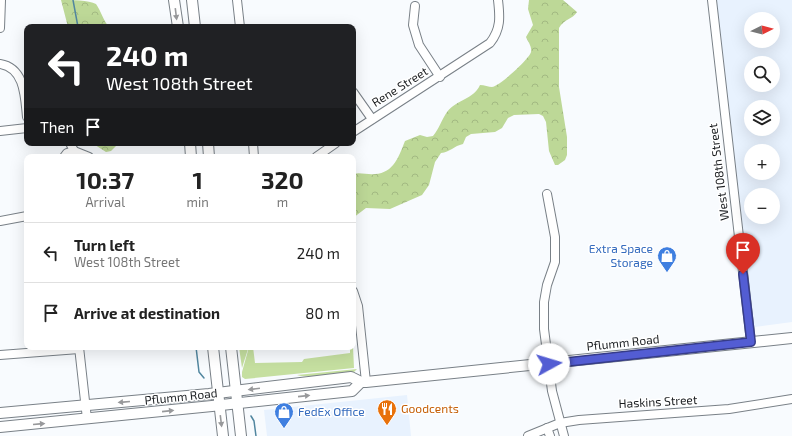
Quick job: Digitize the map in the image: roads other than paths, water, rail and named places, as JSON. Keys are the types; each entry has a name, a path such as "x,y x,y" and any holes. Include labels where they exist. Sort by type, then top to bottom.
{"main road":[{"path":"174,0 178,24"},
{"path":"192,0 195,24"},
{"name":"Pflumm Road","path":"0,414 218,393 351,377 363,382 792,338"},
{"path":"213,350 223,436"},
{"path":"231,350 241,436"},
{"name":"Pflumm Road","path":"0,427 220,406 352,390 363,382"}],"street":[{"path":"0,28 1,0"},
{"path":"237,0 240,24"},
{"name":"Rene Street","path":"356,130 482,49 495,36 500,18 498,0"},
{"name":"West 108th Street","path":"712,0 751,342"},
{"path":"415,6 413,25 419,45 440,77"},
{"path":"0,64 6,64 18,74 24,89"},
{"path":"356,96 372,119"},
{"path":"0,131 24,128"},
{"path":"72,146 74,151"},
{"path":"320,154 332,146"},
{"path":"66,154 74,151 82,154"},
{"path":"547,194 555,237 554,262 547,285 544,302 544,330 552,391 564,436"},
{"path":"0,221 24,217"},
{"path":"356,300 358,306 363,382"},
{"path":"0,355 56,350"},
{"path":"79,350 87,419"},
{"name":"Haskins Street","path":"528,436 548,432 560,423 598,418 722,410 792,399"}],"waterway":[{"path":"73,0 77,24"},
{"path":"196,350 199,372 204,378"},
{"path":"251,416 254,421 256,436"}],"place":[{"name":"Extra Space Storage","path":"667,273"},
{"name":"Goodcents","path":"387,426"},
{"name":"FedEx Office","path":"284,429"}]}
